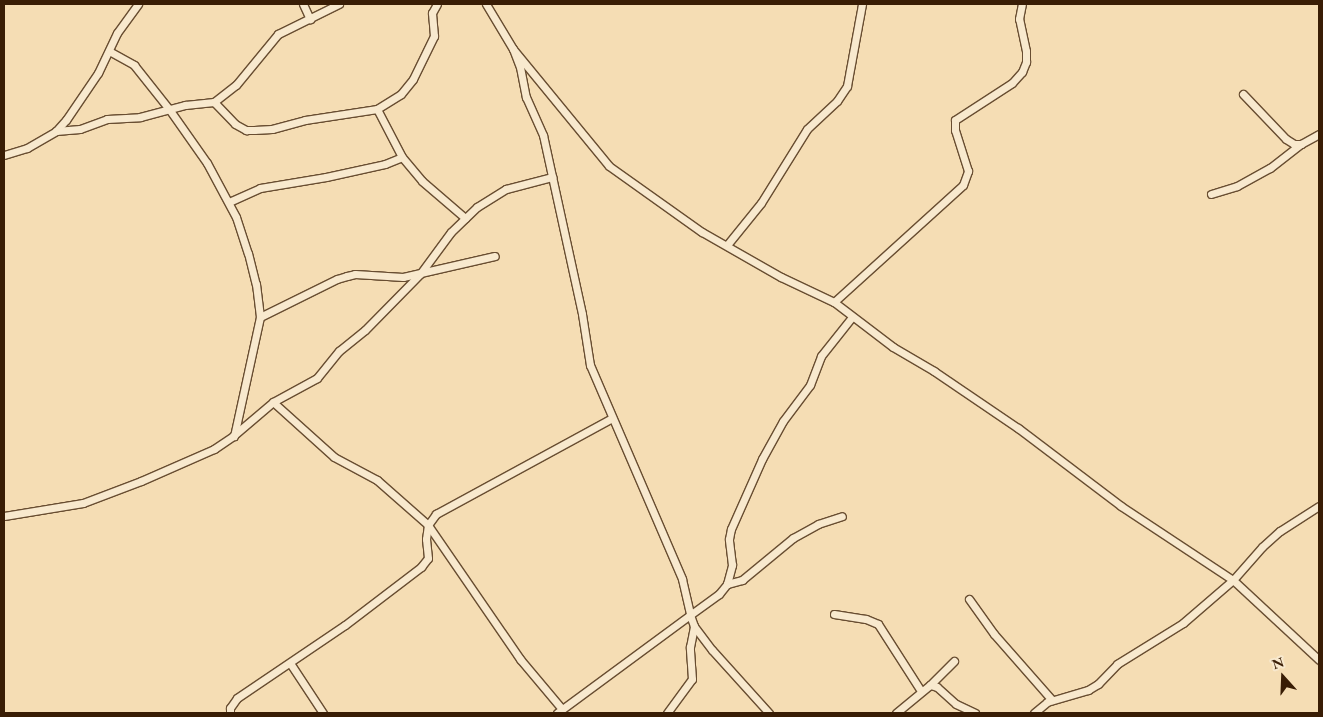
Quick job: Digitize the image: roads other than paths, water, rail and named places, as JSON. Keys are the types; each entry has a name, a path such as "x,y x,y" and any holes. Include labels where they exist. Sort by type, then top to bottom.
{"street":[{"path":"4,155 27,148 56,130 91,85 129,15 138,4"},
{"path":"303,4 310,19"},
{"path":"56,130 80,129 107,119 140,117 169,109 214,102 236,85 274,38 293,25 310,19 339,4"},
{"path":"214,102 235,124 246,130 264,131 305,120 377,109 401,94 413,79 434,36 432,13 437,4"},
{"path":"486,4 513,49 609,166 702,232 781,277 834,302 893,347 934,371 1018,428 1121,506 1233,580 1319,660"},
{"path":"727,245 761,203 807,129 838,101 847,86 862,4"},
{"path":"834,302 964,185 968,171 955,130 955,120 1012,83 1022,72 1026,62 1026,51 1020,24 1022,4"},
{"path":"513,49 520,67 526,97 543,136 582,314 588,356 612,418 682,579 694,626 768,713"},
{"path":"109,51 134,65 169,109 215,176 229,202 248,253 256,284 260,318 234,436"},
{"path":"1243,94 1286,139 1294,144 1301,144"},
{"path":"377,109 402,157 422,181 465,218"},
{"path":"1211,194 1237,186 1254,177 1270,168 1301,144 1319,134"},
{"path":"229,202 260,188 326,177 385,164 402,157"},
{"path":"4,516 83,503 181,465 214,449 234,436 273,402 317,378 339,351 365,330 420,274 465,218 488,198 506,189 552,177"},
{"path":"260,318 337,279 347,276 355,274 395,277 420,274 495,256"},
{"path":"273,402 334,457 369,475 387,487 428,525 520,659 559,711 719,594 727,584 732,566 729,539 731,529 758,467 783,421 810,385 821,356 852,317"},
{"path":"230,713 230,708 237,698 290,664 421,567 428,558 426,539 428,525 436,514 612,418"},
{"path":"1034,713 1043,704 1088,690 1098,684 1117,664 1183,623 1233,580 1262,547 1280,531 1319,506"},
{"path":"727,584 742,580 793,538 818,524 842,516"},
{"path":"969,599 999,641 1052,700"},
{"path":"834,614 866,619 878,624 921,691"},
{"path":"667,713 692,679 690,647 694,626"},
{"path":"896,713 930,685 954,661"},
{"path":"290,664 323,713"},
{"path":"930,685 937,687 956,704 975,713"}]}
